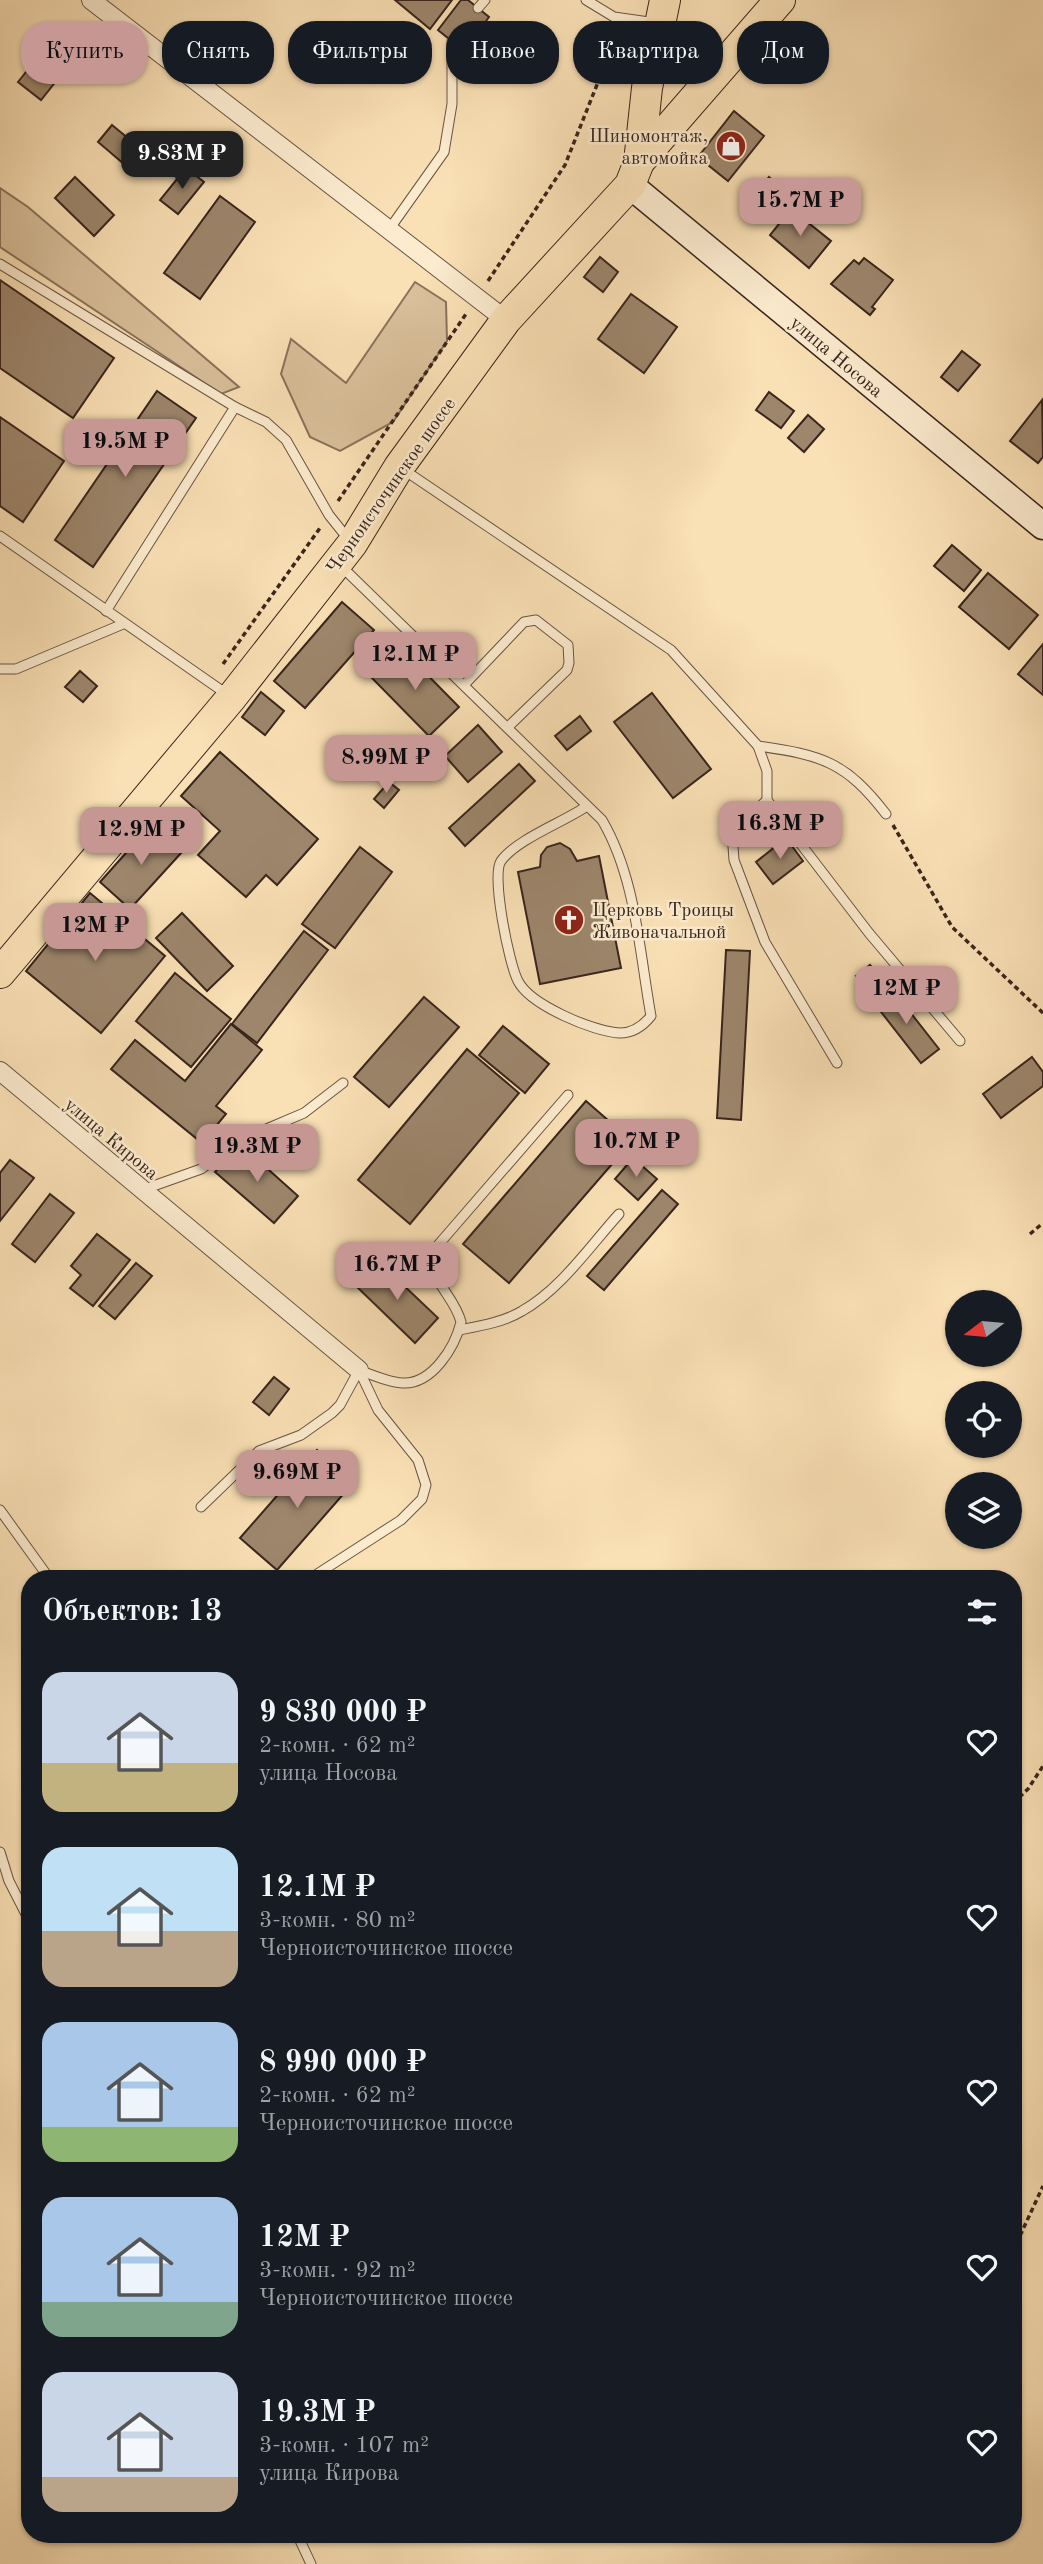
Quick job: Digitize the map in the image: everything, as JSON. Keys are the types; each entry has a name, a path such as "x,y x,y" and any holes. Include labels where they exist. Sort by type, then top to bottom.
{"main road":[{"name":"Черноисточинское шоссе","path":"0,973 221,690 345,553 399,467 506,320 635,173 780,0"},
{"path":"635,173 647,88 663,12"}],"street":[{"path":"91,0 506,320"},
{"name":"улица Носова","path":"635,173 1043,526"},
{"name":"улица Кирова","path":"0,1071 359,1370"}],"lane":[{"path":"478,8 485,0"},
{"path":"586,0 614,17 624,19 663,12"},
{"path":"388,231 444,152 452,104 452,84"},
{"path":"0,264 235,407 267,422 286,440 329,515 345,553 465,684 602,820 613,838 626,874 651,1016 643,1027 633,1031 619,1033 548,1010 528,994 517,981 497,894 496,874 501,861 521,845 587,806"},
{"path":"106,611 235,407"},
{"path":"399,467 671,650 758,746 767,771 767,800 869,933 960,1041"},
{"path":"0,536 221,690"},
{"path":"465,684 524,622 536,620 568,645 570,656 567,670 509,726"},
{"path":"0,669 16,668 123,624"},
{"path":"758,746 826,759 863,784 886,814"},
{"path":"767,800 732,832 734,860 765,942 837,1063"},
{"path":"142,1190 201,1169 243,1139 304,1113 343,1083"},
{"path":"359,1370 402,1383 423,1378 436,1369 459,1330 458,1311 434,1277 432,1252 568,1095"},
{"path":"459,1330 521,1312 546,1294 619,1214"},
{"path":"201,1507 259,1451 301,1435 332,1413 340,1405 359,1370"},
{"path":"322,1570 401,1520 422,1499 426,1485 418,1460 378,1410 359,1370"},
{"path":"0,1510 43,1570"},
{"path":"0,1852 9,1881 21,1904"},
{"path":"301,2543 311,2564"}],"path":[{"path":"221,690 329,515 565,165 624,19"},
{"path":"886,814 952,927 1043,1013"},
{"path":"1030,1234 1043,1223"},
{"path":"1022,1792 1043,1766"},
{"path":"1022,2232 1043,2186"}],"shaded area":[{"path":"0,188 28,207 239,387 221,394 0,247"},
{"path":"415,282 446,302 447,341 393,422 340,451 310,437 281,374 291,339 346,383"}],"building":[{"path":"395,0 452,0 432,26 432,21 420,21"},
{"path":"461,0 468,0 489,17 486,21 446,21 446,36 438,30"},
{"path":"21,78 21,84 54,84 41,100 18,82"},
{"name":"Шиномонтаж, автомойка","path":"734,111 764,136 728,181 698,157"},
{"path":"112,125 146,153 131,170 98,142"},
{"path":"186,168 204,182 178,214 160,200"},
{"path":"75,177 114,215 94,236 55,198"},
{"path":"769,177 791,196 775,217 752,198"},
{"path":"220,196 255,222 200,299 164,273"},
{"path":"791,209 831,241 809,268 770,235"},
{"path":"600,257 618,272 603,292 584,277"},
{"path":"864,258 893,280 872,307 875,309 870,315 831,284 854,260 859,264"},
{"path":"0,280 114,358 73,418 0,368"},
{"path":"631,294 677,327 644,373 598,339"},
{"path":"962,351 980,365 958,391 941,377"},
{"path":"157,391 196,418 93,567 55,540"},
{"path":"769,392 794,411 781,428 756,410"},
{"path":"1042,400 1043,457 1038,463 1010,441"},
{"path":"808,415 824,429 804,452 788,438"},
{"path":"0,417 64,461 23,522 0,506"},
{"path":"952,545 981,570 964,591 934,566"},
{"path":"988,573 1038,615 1009,649 959,607"},
{"path":"342,602 374,630 305,708 274,681"},
{"path":"1043,644 1043,695 1018,674"},
{"path":"401,648 459,707 429,736 371,677"},
{"path":"80,671 97,686 83,702 65,687"},
{"path":"261,692 284,711 265,735 242,717"},
{"path":"652,693 711,769 673,798 614,722"},
{"path":"580,716 591,731 567,750 555,736"},
{"path":"478,725 502,752 468,782 445,756"},
{"path":"220,752 318,839 277,885 266,875 246,897 198,855 220,831 181,796"},
{"path":"519,764 535,781 465,846 449,828"},
{"path":"389,782 399,790 384,808 374,799"},
{"path":"152,824 182,852 130,909 100,882"},
{"path":"786,838 803,861 773,884 756,862"},
{"name":"Церковь Троицы Живоначальной","path":"560,843 570,849 577,861 599,856 621,968 540,984 518,872 540,867 541,855 547,847"},
{"path":"360,847 392,872 335,948 302,924"},
{"path":"90,893 165,956 101,1033 26,971"},
{"path":"182,913 233,966 207,991 156,938"},
{"path":"304,931 328,950 257,1043 232,1024"},
{"path":"726,950 750,951 741,1120 717,1118"},
{"path":"870,965 887,986 873,997 856,976"},
{"path":"175,973 231,1019 191,1067 136,1021"},
{"path":"892,989 939,1049 921,1063 874,1003"},
{"path":"424,997 459,1027 389,1107 354,1077"},
{"path":"231,1024 262,1050 216,1106 226,1114 202,1143 111,1069 135,1040 185,1081"},
{"path":"503,1026 549,1064 525,1093 479,1055"},
{"path":"467,1049 519,1093 410,1224 358,1180"},
{"path":"1032,1057 1043,1072 1043,1086 1001,1118 983,1094"},
{"path":"586,1101 632,1141 509,1283 463,1244"},
{"path":"240,1144 298,1196 274,1223 215,1172"},
{"path":"633,1158 657,1179 638,1200 615,1179"},
{"path":"10,1160 34,1178 0,1221 0,1173"},
{"path":"662,1190 678,1204 604,1290 587,1276"},
{"path":"50,1194 74,1213 35,1262 12,1244"},
{"path":"97,1234 130,1260 93,1306 70,1288 81,1275 71,1266"},
{"path":"379,1262 438,1318 415,1343 356,1286"},
{"path":"136,1263 152,1276 115,1319 99,1306"},
{"path":"274,1377 289,1389 269,1415 253,1402"},
{"path":"317,1450 353,1483 277,1570 240,1538"}],"place":[{"name":"Шиномонтаж, автомойка","path":"731,146"},
{"name":"Церковь Троицы Живоначальной","path":"569,920"}]}
